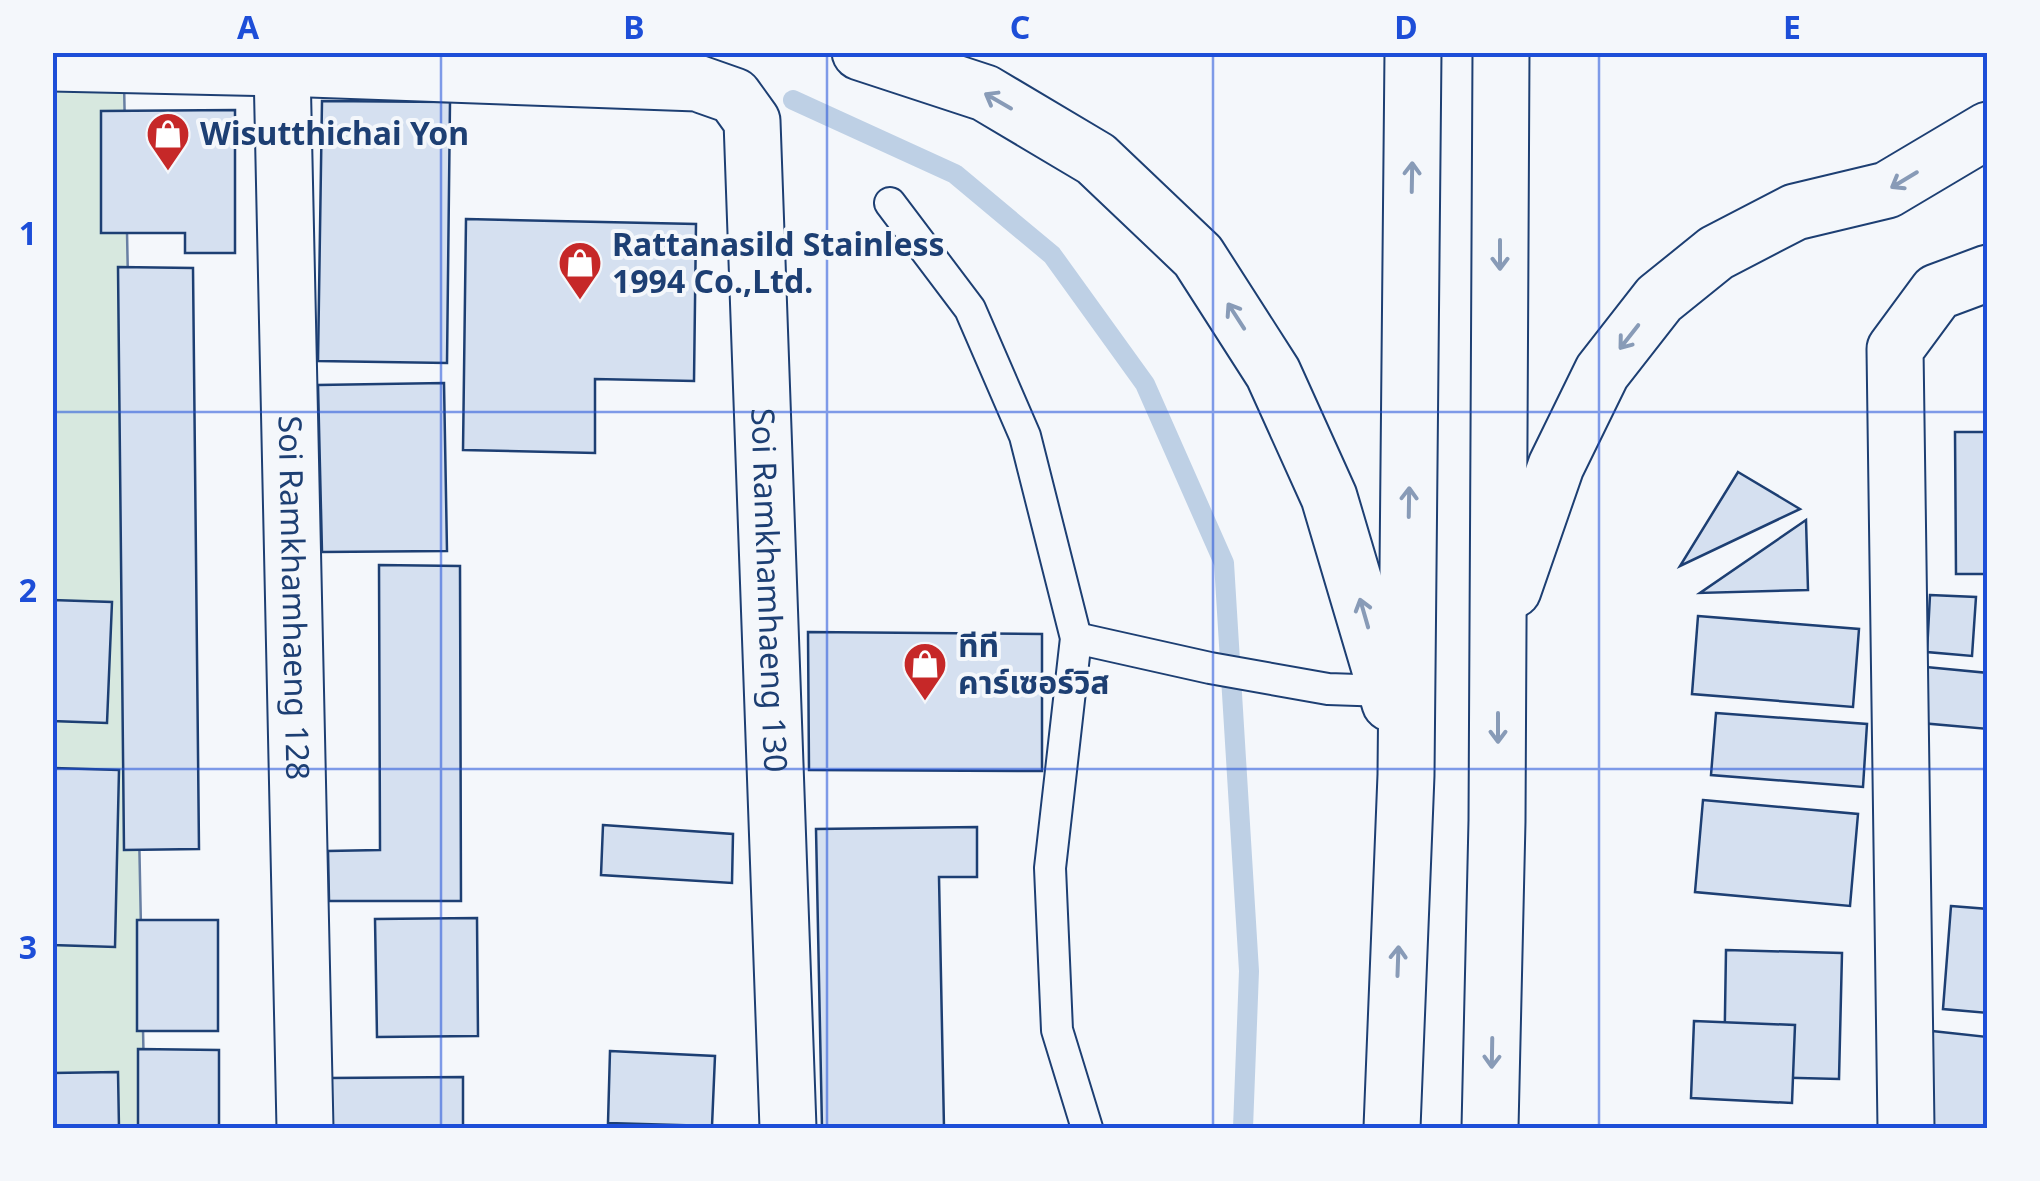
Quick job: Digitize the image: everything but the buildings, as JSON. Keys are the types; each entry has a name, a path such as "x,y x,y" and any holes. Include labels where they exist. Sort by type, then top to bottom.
{"main road":[{"path":"860,52 986,93 1096,159 1198,256 1273,373 1330,496 1387,691 1406,774"},
{"path":"1392,1128 1406,774 1413,52"},
{"path":"1490,1128 1499,630 1501,52"},
{"path":"52,63 282,68"},
{"name":"Soi Ramkhamhaeng 130","path":"282,68 697,83 734,96 752,121 788,1128"},
{"name":"Soi Ramkhamhaeng 128","path":"282,68 305,1128"},
{"path":"1499,630 1564,450 1602,372 1659,299 1716,253 1763,228 1795,212 1887,190 1988,130"},
{"path":"1906,1128 1894,349 1937,292 1988,273"}],"lane":[{"path":"890,203 970,309 1025,436 1076,638 1050,868 1058,1030 1087,1128"},
{"path":"1076,638 1328,689 1387,691"}],"shaded area":[{"path":"124,82 145,1128 53,1128 52,83"}],"waterway":[{"path":"793,100 955,174 1052,255 1145,384 1224,563 1249,971 1243,1128"}],"place":[{"name":"Wisutthichai Yon","path":"168,172"},
{"name":"Rattanasild Stainless 1994 Co.,Ltd.","path":"580,301"},
{"name":"ทีที คาร์เซอร์วิส","path":"925,702"}]}
